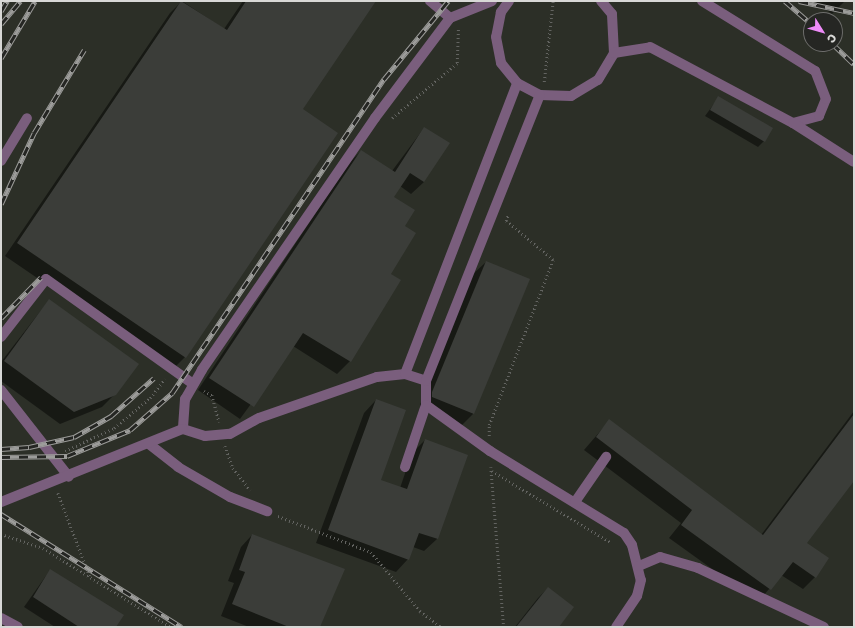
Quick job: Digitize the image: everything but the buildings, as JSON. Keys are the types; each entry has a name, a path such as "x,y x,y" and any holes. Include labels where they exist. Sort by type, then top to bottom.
{"lane":[{"path":"430,1 450,18"},
{"path":"183,430 185,399 193,384 375,118 450,18 492,1"},
{"path":"509,1 501,12 496,37 501,62 517,83 542,95 571,96 598,80 614,53 612,14 601,1"},
{"path":"702,1 815,70 826,99 819,116 793,123"},
{"path":"614,53 650,47 793,123 854,162"},
{"path":"406,374 517,83"},
{"path":"405,467 426,405 426,381 542,95"},
{"path":"1,161 27,118"},
{"path":"1,337 46,279 193,384"},
{"path":"1,502 69,477 183,430 205,436 230,434 259,418 377,377 406,374 426,381"},
{"path":"1,390 69,477"},
{"path":"426,405 490,451 575,502 624,534 639,566 641,580 637,596 616,627"},
{"path":"149,444 178,467 230,497 267,511"},
{"path":"575,502 606,457"},
{"path":"639,566 660,557 698,568 824,627"},
{"path":"1,618 18,627"}],"path":[{"path":"542,95 553,1"},
{"path":"389,122 457,63"},
{"path":"504,627 489,425 553,260 506,221 511,206"},
{"path":"193,384 212,395 233,468 253,493"},
{"path":"492,471 616,545"},
{"path":"267,511 303,529 371,552 420,611 441,627"},
{"path":"1,534 43,548 171,627"}],"shaded area":[{"path":"1,1 854,1 854,627 1,627"}],"railway":[{"path":"1,11 7,1"},
{"path":"1,24 20,1"},
{"path":"1,58 35,1"},
{"path":"1,457 67,456 130,430 172,393 384,79 448,1"},
{"path":"785,1 803,17"},
{"path":"799,1 854,13"},
{"path":"1,204 34,133 84,50"},
{"path":"841,52 854,64"},
{"path":"1,318 41,277"},
{"path":"1,449 29,447 74,437 111,416 154,378"},
{"path":"1,514 182,627"}]}
